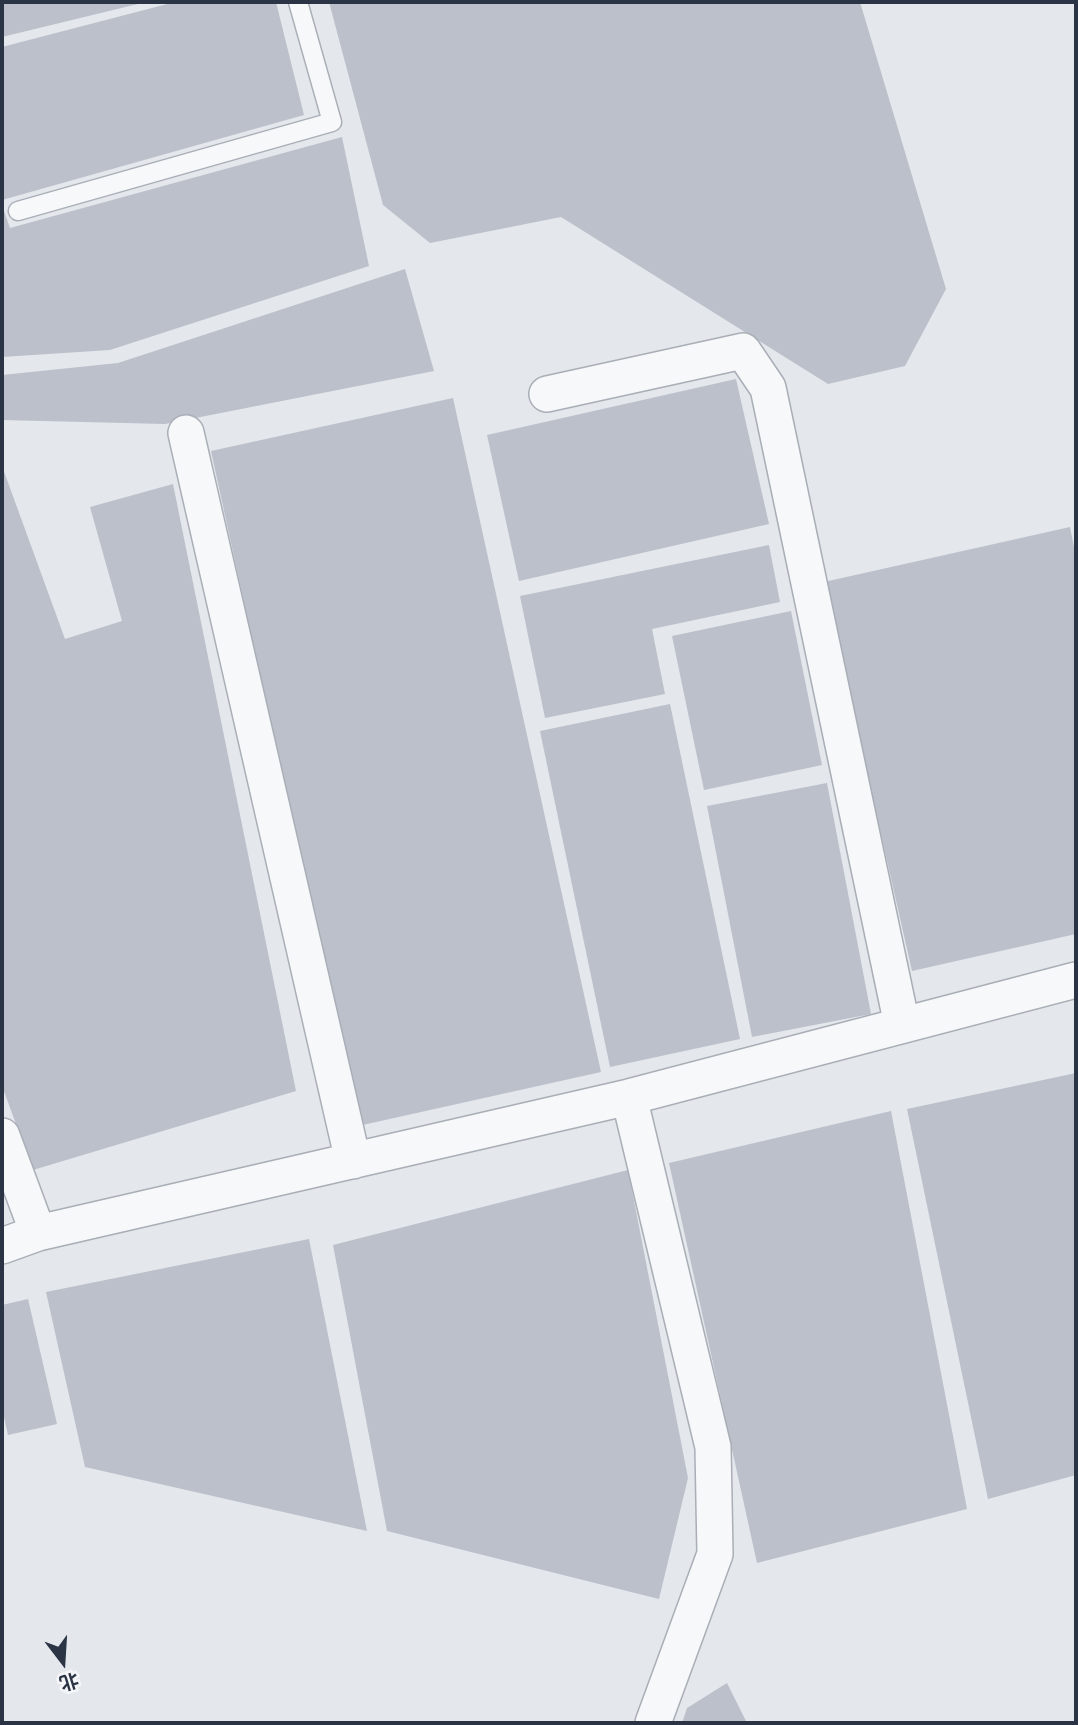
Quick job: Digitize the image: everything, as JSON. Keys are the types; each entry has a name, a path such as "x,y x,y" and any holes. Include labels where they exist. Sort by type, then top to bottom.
{"street":[{"path":"547,394 744,351 768,388 902,1025"},
{"path":"186,433 352,1161"},
{"path":"2,1246 38,1233 629,1097 1076,979"},
{"path":"629,1097 713,1447 715,1554 653,1723"},
{"path":"2,1136 38,1233"}],"lane":[{"path":"18,211 332,122 298,2"}],"building":[{"path":"2,2 142,2 142,3 2,37"},
{"path":"175,2 276,2 304,115 2,200 2,47"},
{"path":"329,2 860,2 946,289 905,366 828,384 561,217 430,243 383,205"},
{"path":"342,137 369,266 110,350 2,357 2,205 10,228"},
{"path":"405,269 434,371 165,424 2,420 2,375 118,363"},
{"path":"736,379 769,524 519,581 487,435"},
{"path":"453,398 601,1072 358,1126 211,451"},
{"path":"2,466 65,639 122,621 90,507 173,484 296,1091 33,1170 2,1086"},
{"path":"1070,527 1076,557 1076,934 912,971 824,582"},
{"path":"769,545 780,602 652,629 665,694 545,718 520,596"},
{"path":"791,611 822,765 704,790 672,636"},
{"path":"670,704 740,1039 610,1067 540,731"},
{"path":"827,783 871,1014 752,1037 707,806"},
{"path":"1076,1073 1076,1475 988,1499 907,1109"},
{"path":"891,1111 967,1509 757,1563 669,1163"},
{"path":"628,1170 688,1478 659,1599 387,1531 333,1245"},
{"path":"309,1239 367,1531 85,1467 46,1292"},
{"path":"28,1299 57,1424 8,1435 2,1408 2,1305"},
{"path":"727,1683 747,1723 682,1723 687,1708"}]}
